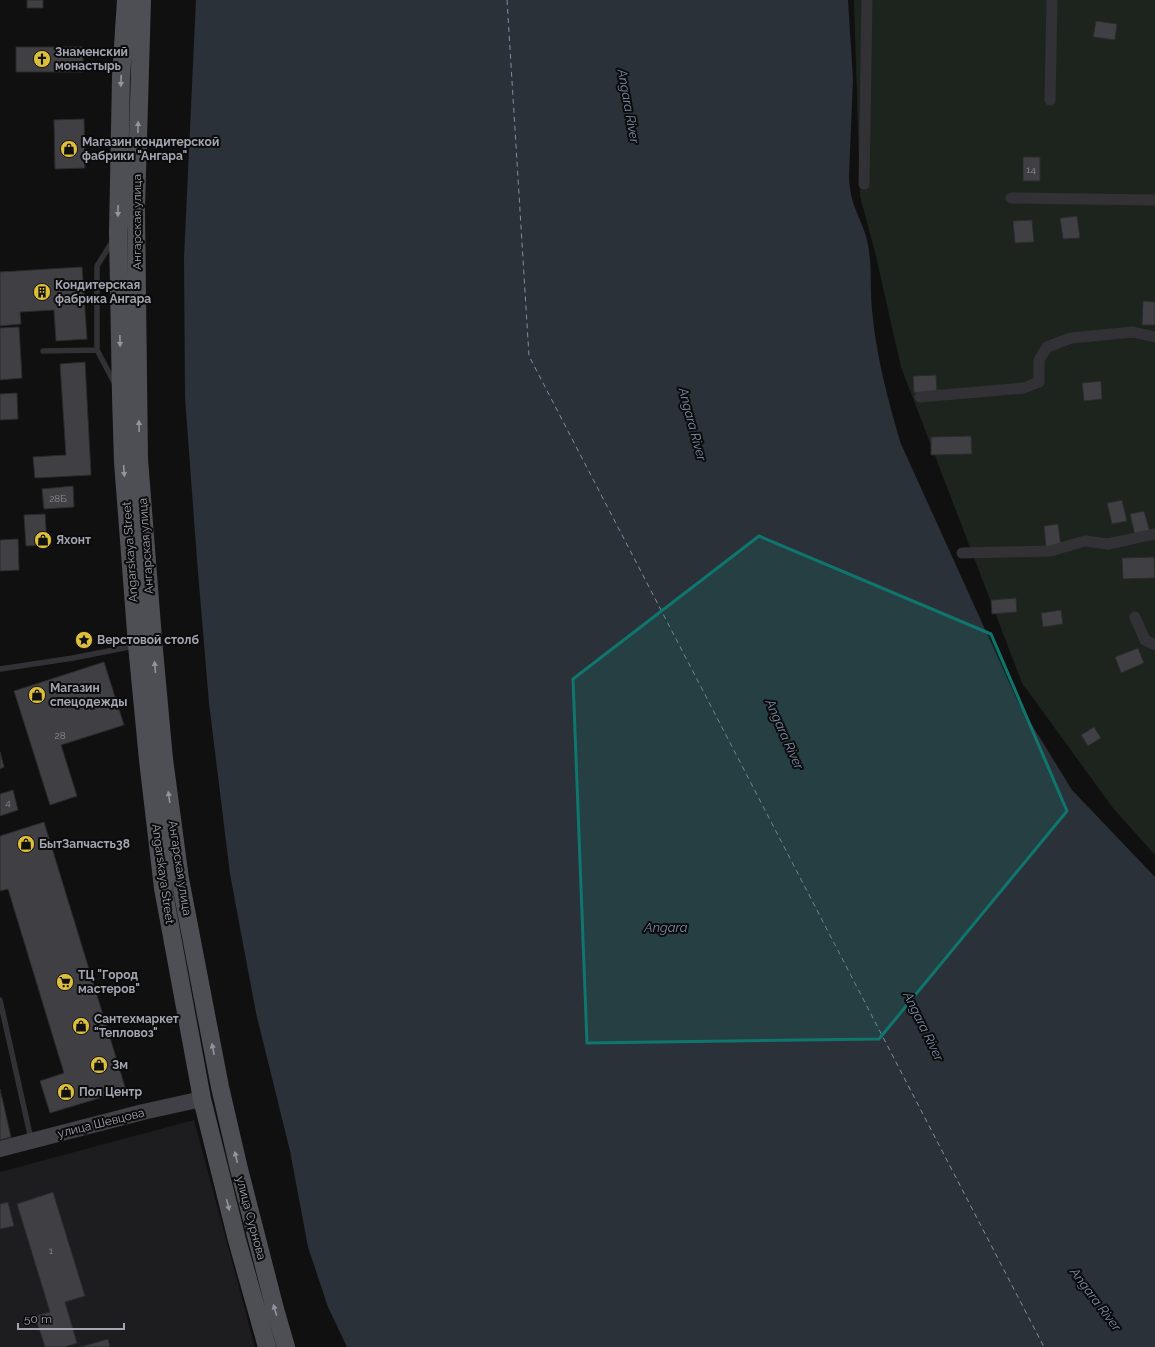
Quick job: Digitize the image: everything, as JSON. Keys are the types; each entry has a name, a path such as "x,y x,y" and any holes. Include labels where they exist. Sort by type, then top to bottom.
{"main road":[{"name":"Angarskaya Street","path":"126,0 121,77 118,233 123,462 137,646 148,760 163,888 202,1099"},
{"name":"Ангарская улица","path":"142,0 136,208 139,459 164,759 180,879 220,1087"},
{"name":"улица Сурнова","path":"220,1087 239,1169 286,1347"},
{"name":"улица Сурнова","path":"202,1099 239,1247 267,1347"},
{"name":"улица Шевцова","path":"0,1149 143,1112 202,1099"}],"street":[{"path":"864,184 867,0"},
{"path":"1050,100 1052,0"},
{"path":"1011,198 1155,200"},
{"path":"920,397 1024,388 1039,382 1039,360 1047,347 1071,338 1133,332 1155,337"},
{"path":"962,553 1050,551 1085,540 1108,544 1155,534"},
{"path":"1135,617 1145,640 1155,645"}],"lane":[{"path":"118,233 97,266 97,350 121,396"},
{"path":"43,351 97,350"},
{"path":"0,669 74,658 137,646"},
{"path":"0,1000 31,1141"}],"highlighted area":[{"path":"759,536 991,634 1067,811 879,1039 587,1043 573,679"}],"shaded area":[{"path":"854,0 1155,0 1155,855 1113,808 1022,683 901,367 875,252 860,196"},
{"path":"194,1120 255,1347 0,1347 0,1172"}],"water":[{"name":"Angara","path":"196,0 848,0 853,80 849,175 850,188 851,196 867,240 876,344 887,395 901,444 1018,702 1072,790 1155,877 1155,1347 347,1347 328,1307 308,1247 290,1151 256,1013 230,874 209,703 185,397 184,258"}],"building":[{"path":"27,0 43,0 43,8 27,8"},
{"path":"1096,21 1117,24 1115,40 1093,37"},
{"path":"16,47 83,47 83,72 16,72"},
{"path":"84,119 85,168 55,169 54,120"},
{"path":"1023,157 1040,157 1040,181 1023,181"},
{"path":"1077,216 1080,238 1063,239 1060,218"},
{"path":"1032,220 1034,242 1015,243 1013,221"},
{"name":"Кондитерская фабрика Ангара","path":"82,267 87,339 56,341 54,310 20,312 21,324 0,326 0,272"},
{"path":"1143,301 1155,302 1155,325 1142,325"},
{"path":"19,327 22,378 0,380 0,328"},
{"path":"85,362 91,475 35,478 33,457 66,455 60,364"},
{"path":"936,375 937,392 914,393 913,376"},
{"path":"1101,381 1102,399 1084,401 1082,383"},
{"path":"17,393 18,419 0,420 0,394"},
{"path":"971,436 972,454 931,455 931,437"},
{"path":"73,486 74,507 44,509 42,489"},
{"path":"1122,500 1127,521 1112,524 1107,503"},
{"path":"1144,511 1150,532 1135,536 1130,514"},
{"path":"45,514 47,545 26,546 24,515"},
{"path":"1058,524 1061,547 1046,548 1044,526"},
{"path":"18,539 19,570 0,571 0,540"},
{"path":"1154,557 1155,578 1123,579 1122,558"},
{"path":"1016,598 1017,612 992,614 991,600"},
{"path":"1061,610 1063,624 1043,627 1041,613"},
{"path":"1138,648 1144,663 1121,673 1115,657"},
{"path":"104,662 124,725 61,745 77,796 50,805 14,691"},
{"path":"1094,727 1101,738 1088,746 1081,735"},
{"path":"0,752 4,767 0,769"},
{"path":"13,790 18,810 0,816 0,794"},
{"name":"ТЦ \"Город мастеров\"","path":"44,822 126,1090 50,1113 40,1081 64,1073 8,889 0,891 0,836"},
{"path":"0,1089 11,1137 0,1140"},
{"path":"53,1192 85,1296 65,1302 77,1343 65,1347 45,1347 35,1316 50,1312 17,1204"},
{"path":"8,1202 14,1226 0,1229 0,1204"},
{"path":"108,1339 110,1347 80,1347"}],"ferry route":[{"path":"507,0 529,356 1044,1347"}],"place":[{"name":"Знаменский монастырь","path":"42,59"},
{"name":"Магазин кондитерской фабрики \"Ангара\"","path":"69,149"},
{"name":"Кондитерская фабрика Ангара","path":"42,292"},
{"name":"Яхонт","path":"43,540"},
{"name":"Верстовой столб","path":"84,640"},
{"name":"Магазин спецодежды","path":"37,695"},
{"name":"БытЗапчасть38","path":"26,844"},
{"name":"ТЦ \"Город мастеров\"","path":"65,982"},
{"name":"Сантехмаркет \"Тепловоз\"","path":"81,1026"},
{"name":"Зм","path":"99,1065"},
{"name":"Пол Центр","path":"66,1092"}],"water label":[{"name":"Angara River","path":"629,106"},
{"name":"Angara River","path":"693,424"},
{"name":"Angara River","path":"785,734"},
{"name":"Angara River","path":"924,1026"},
{"name":"Angara River","path":"1096,1299"}]}
